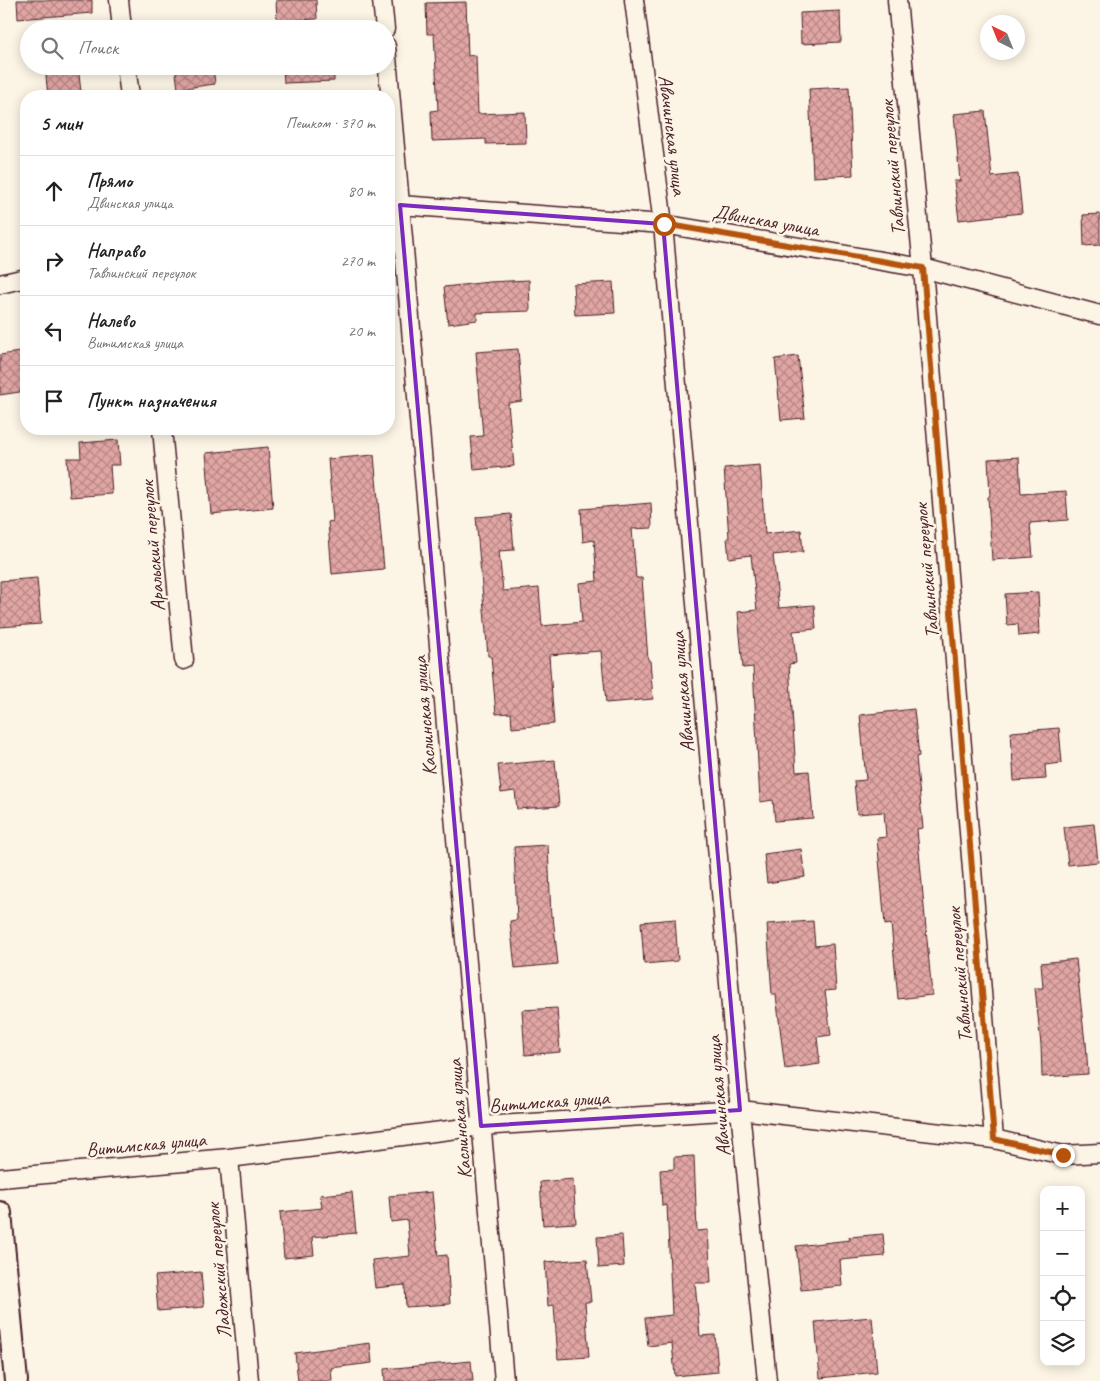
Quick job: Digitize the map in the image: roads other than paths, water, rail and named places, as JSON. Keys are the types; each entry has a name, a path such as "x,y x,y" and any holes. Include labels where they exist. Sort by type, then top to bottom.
{"street":[{"path":"119,0 121,20"},
{"path":"382,0 384,20"},
{"name":"Авачинская улица","path":"634,0 664,224 740,1110 767,1381"},
{"name":"Тавлинский переулок","path":"898,0 923,268 994,1139"},
{"path":"127,75 129,90"},
{"name":"Каслинская улица","path":"388,75 388,90"},
{"name":"Двинская улица","path":"395,206 664,224 923,268 1100,314"},
{"name":"Каслинская улица","path":"395,206 504,1381"},
{"path":"0,284 20,279"},
{"name":"Аральский переулок","path":"163,435 184,660"},
{"name":"Витимская улица","path":"0,1178 229,1158 481,1126 740,1110 994,1139 1063,1155 1100,1153"},
{"name":"Ладожский переулок","path":"229,1158 249,1381"},
{"path":"0,1213 16,1381"}]}
